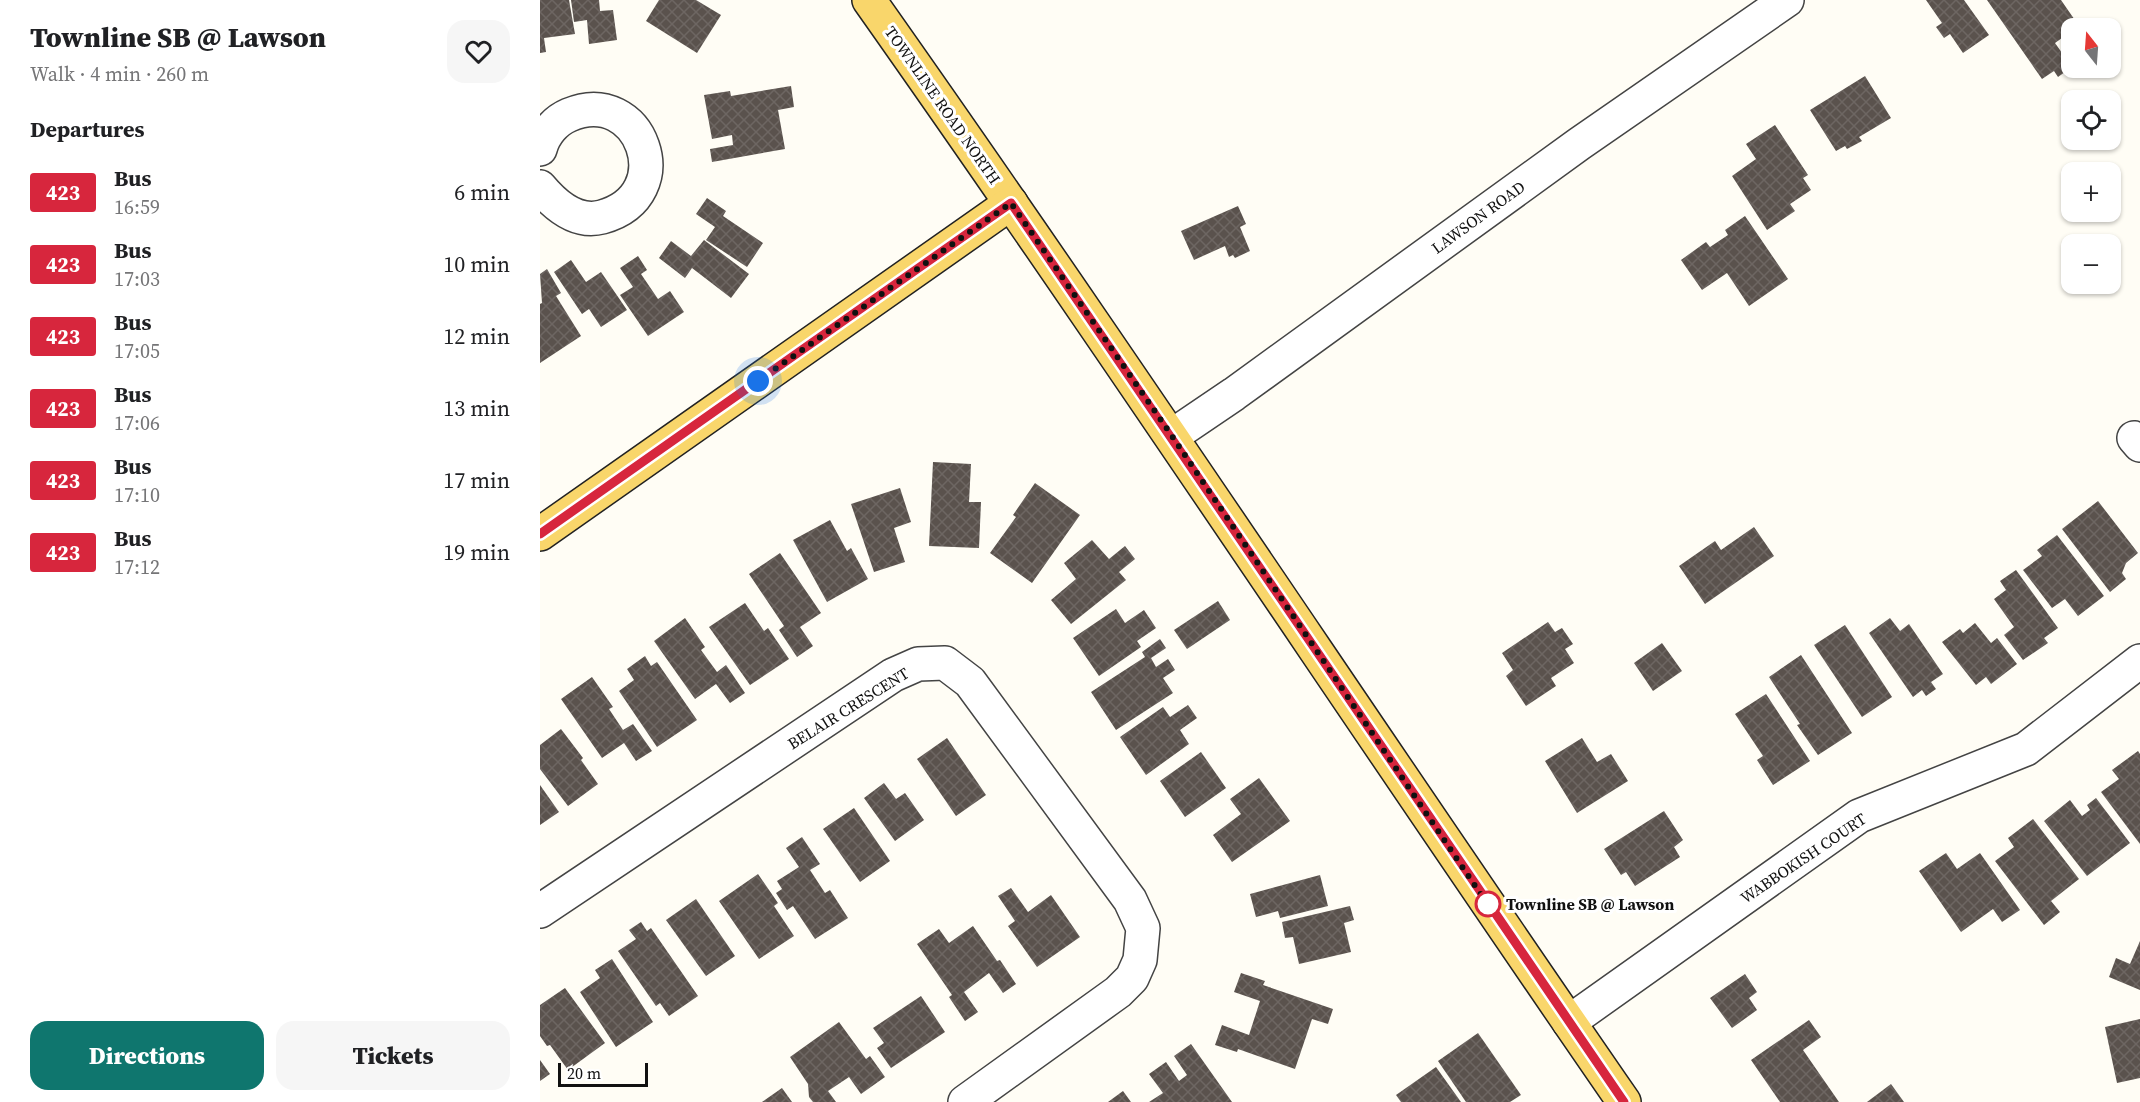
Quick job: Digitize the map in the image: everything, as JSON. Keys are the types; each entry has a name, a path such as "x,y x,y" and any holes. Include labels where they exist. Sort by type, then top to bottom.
{"main road":[{"name":"TOWNLINE ROAD NORTH","path":"869,0 1172,436 1624,1102"},
{"path":"540,534 1011,203"}],"street":[{"name":"LAWSON ROAD","path":"1172,436 1234,394 1580,144 1787,0"},
{"path":"540,149 549,130 562,118 579,111 596,109 613,114 628,123 639,136 646,153 646,170 642,187 631,202 616,213 597,218 579,217 561,209 540,187"},
{"name":"WABBOKISH COURT","path":"1569,1022 1859,816 2026,749 2140,661"},
{"name":"BELAIR CRESCENT","path":"540,911 893,675 918,664 945,663 970,682 1130,900 1143,928 1140,960 1132,978 1118,992 965,1102"}],"building":[{"path":"540,0 569,0 575,34 544,38 546,52 540,53"},
{"path":"571,0 599,0 600,11 613,10 617,40 589,44 587,20 574,22"},
{"path":"659,0 696,0 721,15 697,53 646,21"},
{"path":"1926,0 1964,0 1989,35 1963,53 1950,34 1944,38 1936,27 1942,23"},
{"path":"1987,0 2061,0 2073,18 2061,18 2061,39 2055,43 2061,51 2061,75 2058,77 2054,71 2042,79"},
{"path":"1865,76 1891,118 1859,137 1862,141 1847,149 1845,146 1836,151 1810,110"},
{"path":"791,86 794,107 778,110 785,149 712,162 710,149 733,145 732,135 712,139 704,95 730,91 731,96"},
{"path":"1775,125 1808,175 1803,178 1811,190 1790,204 1795,211 1767,230 1732,176 1756,159 1746,144"},
{"path":"707,198 726,211 723,216 763,243 747,267 706,240 715,227 696,214"},
{"path":"1238,206 1246,224 1240,227 1250,251 1235,258 1233,255 1229,257 1225,246 1194,260 1181,231"},
{"path":"1745,216 1788,279 1749,306 1727,273 1702,290 1681,260 1706,242 1710,247 1728,235 1725,230"},
{"path":"704,240 749,274 731,298 692,268 685,278 659,258 671,241 691,256"},
{"path":"638,256 647,270 641,274 658,299 670,291 684,312 648,336 620,295 633,287 620,268"},
{"path":"571,260 586,282 601,272 627,310 601,327 589,309 582,314 554,272"},
{"path":"547,269 561,293 556,296 581,336 540,363 540,304 542,303 540,274"},
{"path":"933,462 971,464 969,502 981,502 979,548 929,546"},
{"path":"1035,483 1080,515 1032,583 990,553 1016,517 1013,515"},
{"path":"900,488 911,522 894,528 905,562 874,572 851,504"},
{"path":"2098,501 2138,553 2126,563 2122,573 2126,579 2110,592 2062,529"},
{"path":"830,520 847,551 851,548 868,579 827,602 793,540"},
{"path":"1754,527 1774,556 1705,604 1679,566 1715,541 1721,550"},
{"path":"2057,535 2104,596 2078,616 2065,599 2052,608 2023,570 2042,556 2037,550"},
{"path":"1092,540 1109,559 1125,546 1135,559 1119,572 1126,580 1071,624 1051,600 1076,579 1064,563"},
{"path":"780,553 821,613 800,627 813,646 797,657 779,630 784,626 749,574"},
{"path":"2016,570 2058,628 2044,638 2048,643 2023,660 2004,635 2014,627 1994,599 2006,590 2000,581"},
{"path":"1218,601 1230,620 1187,649 1174,630"},
{"path":"745,603 764,631 768,628 789,659 750,685 709,627"},
{"path":"1116,609 1125,623 1144,610 1156,628 1137,641 1141,647 1099,676 1073,638"},
{"path":"685,618 705,647 701,650 717,672 726,665 745,693 730,703 716,684 695,699 654,641"},
{"path":"1890,618 1900,631 1909,624 1943,674 1931,682 1936,689 1926,696 1922,690 1913,697 1869,633"},
{"path":"1548,622 1555,632 1562,628 1573,644 1565,649 1574,663 1551,678 1556,686 1526,706 1506,676 1513,670 1502,653"},
{"path":"1975,623 1991,643 1997,638 2017,664 1991,684 1986,677 1976,685 1942,642 1960,629 1963,633"},
{"path":"1845,625 1892,697 1862,717 1814,645"},
{"path":"1160,639 1166,648 1151,658 1156,667 1168,659 1175,670 1163,678 1173,693 1116,730 1091,692 1145,657 1142,652"},
{"path":"1662,643 1682,671 1653,691 1634,663"},
{"path":"1801,655 1852,733 1818,755 1797,725 1800,724 1769,677"},
{"path":"645,656 651,666 657,662 697,720 657,747 619,691 634,680 627,669"},
{"path":"592,677 613,707 609,709 623,730 633,724 652,751 636,761 624,743 602,758 561,699"},
{"path":"1766,694 1810,761 1773,785 1757,760 1763,756 1735,714"},
{"path":"1188,705 1197,718 1180,730 1189,744 1146,775 1120,737 1163,707 1170,717"},
{"path":"561,729 583,758 581,760 598,784 568,806 540,769 540,745"},
{"path":"947,738 986,795 956,816 917,759"},
{"path":"1582,738 1597,762 1611,754 1628,781 1577,813 1545,761"},
{"path":"2138,751 2140,754 2140,844 2101,792 2119,779 2112,770"},
{"path":"1201,752 1226,788 1185,817 1160,781"},
{"path":"1259,778 1290,821 1232,862 1213,835 1241,814 1230,799"},
{"path":"884,783 896,799 905,793 924,820 895,841 864,798"},
{"path":"540,785 559,812 540,825"},
{"path":"2096,798 2130,843 2087,876 2044,821 2070,800 2082,816 2090,810 2087,805"},
{"path":"854,808 890,861 860,882 823,829"},
{"path":"1664,811 1683,840 1674,847 1680,857 1635,886 1626,872 1621,875 1604,849"},
{"path":"2033,819 2079,879 2051,901 2060,912 2044,925 1995,861 2014,847 2008,838"},
{"path":"802,837 820,864 810,870 825,893 830,890 848,918 815,939 793,906 787,910 776,893 782,889 777,881 799,867 786,848"},
{"path":"1946,853 1957,869 1980,853 2020,910 2002,922 1993,909 1961,932 1919,871"},
{"path":"758,874 778,903 774,906 794,936 759,959 719,901"},
{"path":"1320,875 1328,906 1280,918 1278,911 1256,917 1250,894"},
{"path":"1011,888 1028,912 1051,895 1080,937 1037,967 1008,926 1015,921 998,896"},
{"path":"696,899 735,956 706,976 666,920"},
{"path":"1350,906 1354,920 1344,923 1351,952 1299,964 1293,937 1285,938 1282,922"},
{"path":"641,922 647,931 651,928 698,996 669,1016 660,1003 656,1006 618,951 636,939 629,930"},
{"path":"973,926 1016,984 1003,993 989,973 964,992 978,1012 965,1021 949,997 952,995 917,944 939,929 949,943"},
{"path":"2140,941 2140,990 2109,977 2116,958 2130,964"},
{"path":"612,959 653,1022 616,1047 580,992 600,978 595,970"},
{"path":"1241,973 1265,981 1263,985 1333,1009 1328,1024 1312,1019 1295,1069 1238,1049 1237,1052 1215,1045 1222,1025 1249,1035 1260,1001 1234,992"},
{"path":"1745,974 1757,992 1749,998 1757,1010 1732,1028 1710,998"},
{"path":"565,988 605,1043 568,1070 550,1045 547,1046 540,1036 540,1005"},
{"path":"921,996 945,1032 891,1068 877,1048 884,1043 873,1028"},
{"path":"2140,1019 2140,1078 2117,1083 2105,1027"},
{"path":"1809,1020 1821,1037 1803,1050 1839,1102 1780,1102 1751,1060"},
{"path":"839,1022 866,1059 870,1056 885,1077 861,1094 849,1077 828,1091 836,1102 813,1102 809,1097 808,1084 790,1057"},
{"path":"1478,1033 1521,1095 1510,1102 1466,1102 1438,1061"},
{"path":"1191,1044 1232,1102 1149,1102 1163,1093 1149,1074 1166,1062 1179,1081 1187,1075 1174,1056"},
{"path":"540,1060 550,1074 540,1081"},
{"path":"1436,1067 1461,1102 1401,1102 1396,1095"},
{"path":"1891,1084 1904,1102 1867,1102"},
{"path":"782,1088 792,1102 762,1102"},
{"path":"1123,1091 1131,1102 1108,1102"}],"bus line":[{"name":"423","path":"540,534 1011,203 1185,456 1529,966 1624,1102"}],"place":[{"name":"Townline SB @ Lawson","path":"1488,904"}],"route":[{"path":"758,381 1011,203 1172,436 1490,908 1488,904"}]}
